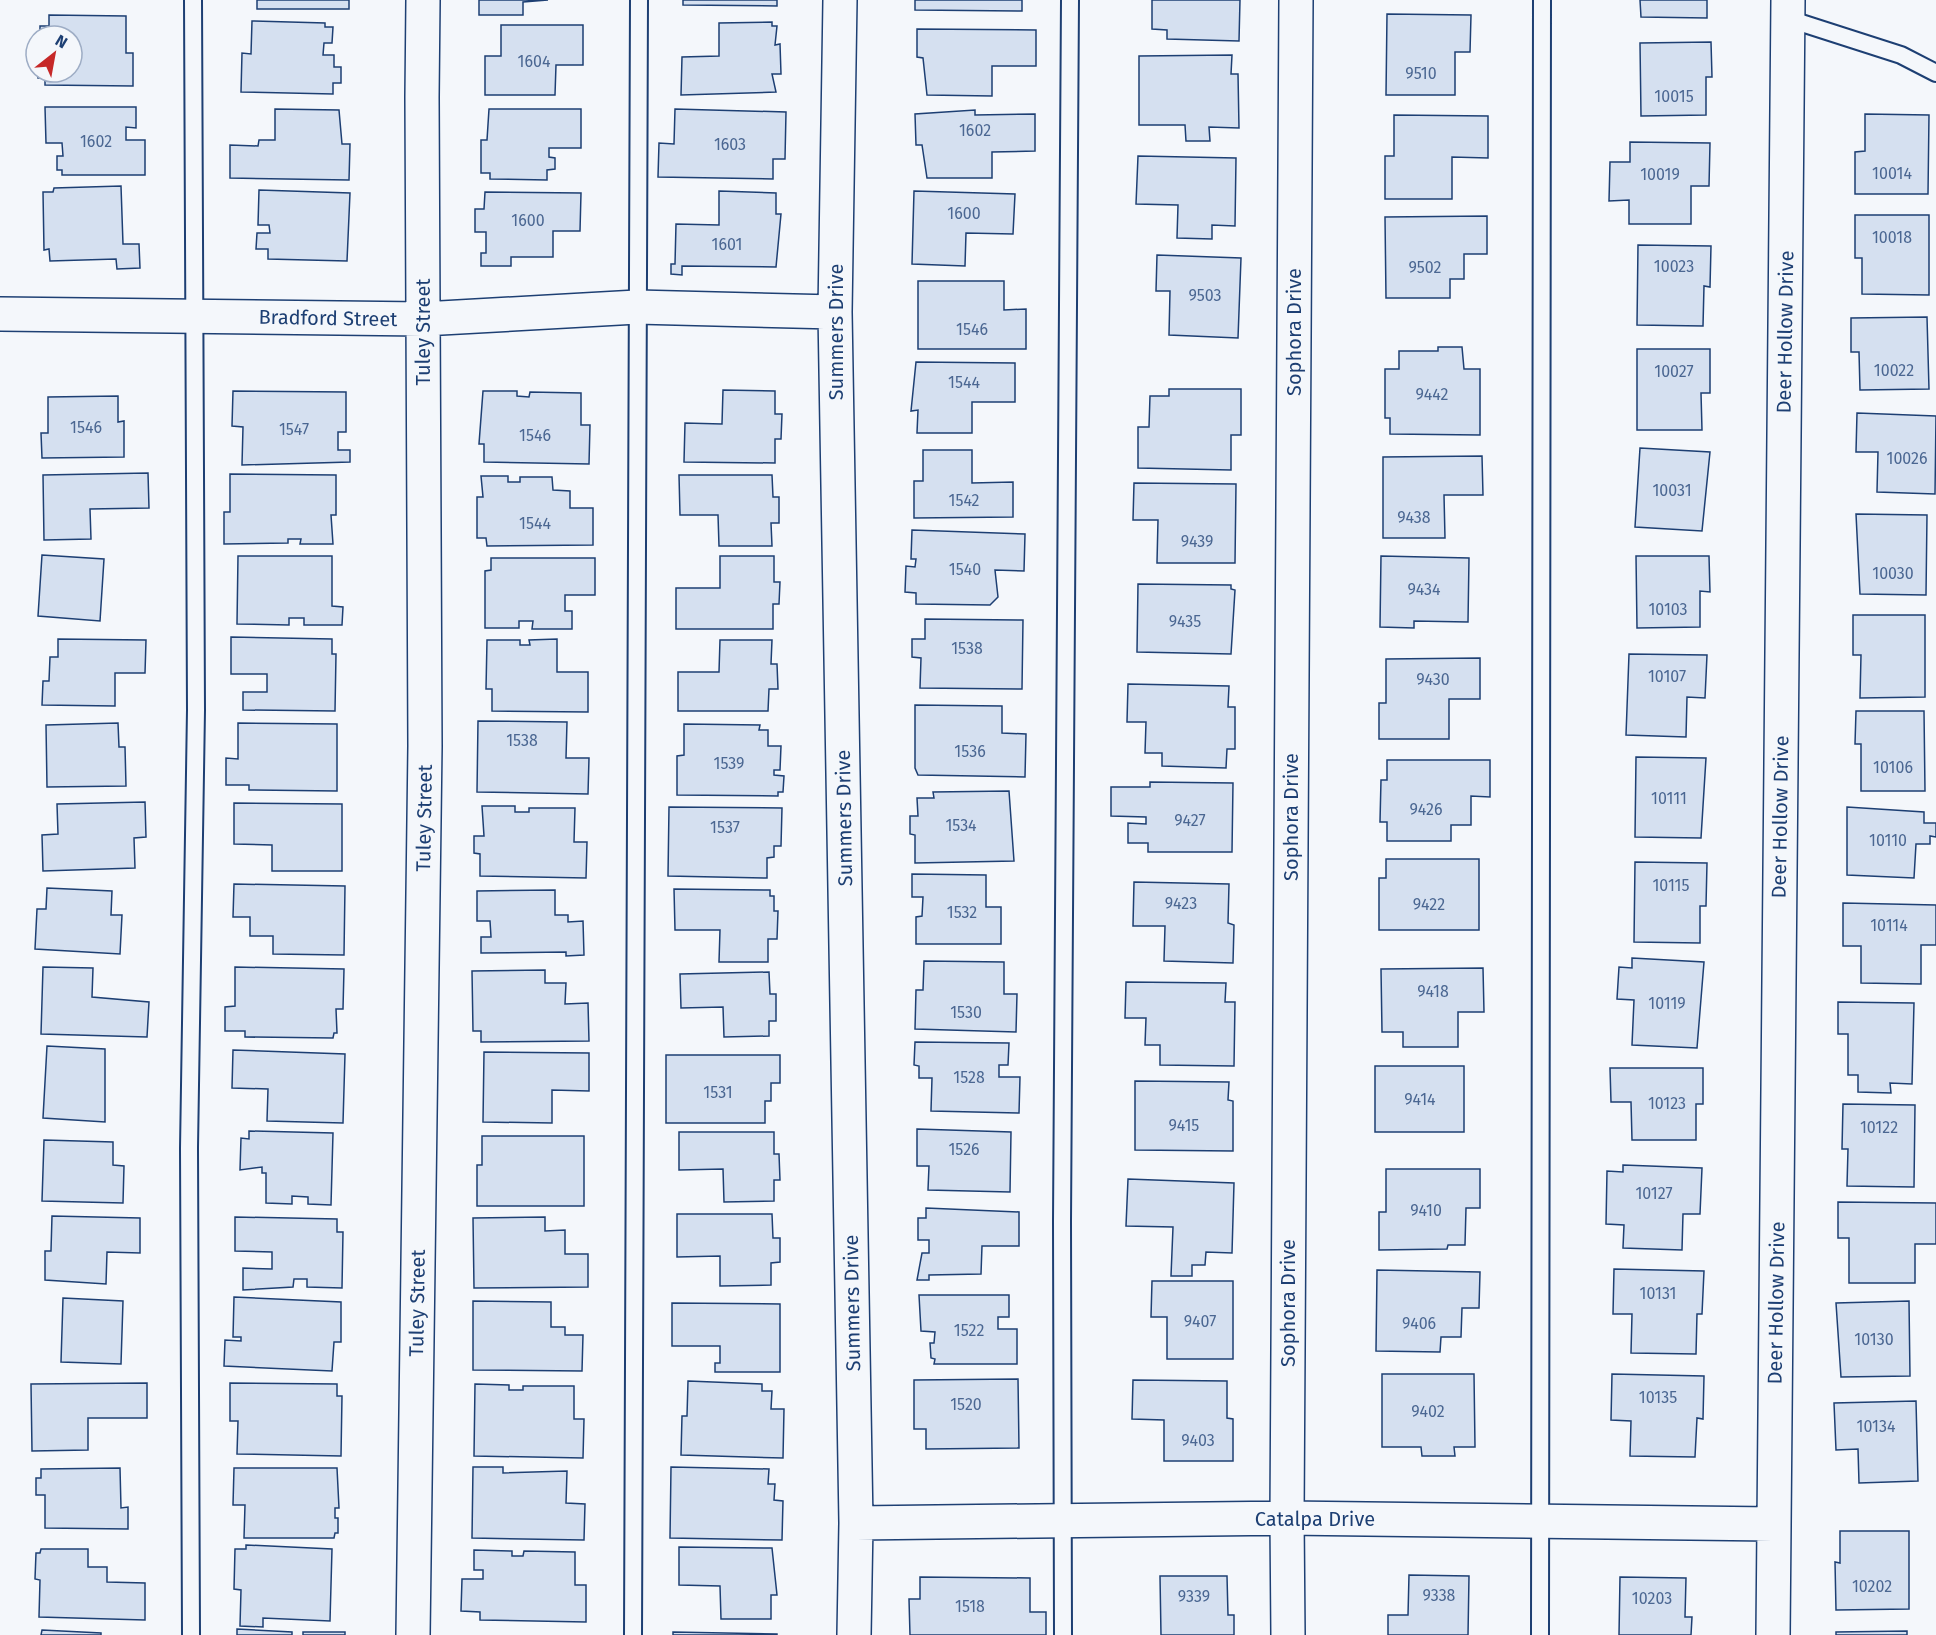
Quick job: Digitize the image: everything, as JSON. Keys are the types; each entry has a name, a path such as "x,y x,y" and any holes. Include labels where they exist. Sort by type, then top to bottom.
{"street":[{"name":"Tuley Street","path":"413,1635 425,746 423,0"},
{"name":"Summers Drive","path":"840,0 835,312 856,1523 854,1635"},
{"name":"Sophora Drive","path":"1288,1635 1296,0"},
{"name":"Deer Hollow Drive","path":"1773,1635 1789,9"},
{"name":"Bradford Street","path":"0,314 423,319 637,307 835,312"},
{"name":"Catalpa Drive","path":"856,1523 1287,1518 1773,1524"}],"lane":[{"path":"191,1635 189,1148 196,710 193,0"},
{"path":"633,1635 639,0"},
{"path":"1064,1635 1062,1221 1070,0"},
{"path":"1540,1635 1542,0"},
{"path":"1789,9 1901,55 1936,73"}],"building":[{"path":"257,0 349,0 349,9 257,9"},
{"path":"479,0 548,0 523,2 523,15 479,15"},
{"path":"683,0 777,0 777,6 683,5"},
{"path":"915,0 1022,0 1022,11 915,10"},
{"path":"1152,0 1240,0 1239,41 1167,39 1167,30 1152,29"},
{"path":"1640,0 1707,0 1707,18 1641,17"},
{"path":"1387,14 1471,15 1470,52 1455,52 1455,95 1386,95"},
{"path":"49,15 126,16 126,53 133,53 133,86 45,85 84,84 84,24 49,24"},
{"path":"252,21 325,23 325,27 333,27 332,43 324,43 323,55 334,55 334,67 341,67 341,83 333,83 333,94 241,92 242,53 251,54"},
{"path":"772,22 772,26 777,26 775,45 780,44 781,74 772,74 776,92 681,95 682,57 719,56 719,23"},
{"path":"501,25 583,25 583,65 556,65 555,95 485,95 485,56 501,56"},
{"path":"917,29 1036,30 1036,66 992,66 992,96 927,95 923,58 917,57"},
{"path":"1711,42 1712,77 1706,77 1706,115 1641,116 1640,43"},
{"path":"1232,55 1231,74 1238,74 1239,128 1209,127 1210,141 1186,141 1185,125 1139,125 1139,56"},
{"path":"45,107 136,107 136,128 126,127 126,140 145,140 145,175 62,175 62,170 57,170 57,156 63,156 62,143 46,143"},
{"path":"275,109 339,110 342,144 350,144 349,180 230,178 230,145 258,146 259,140 275,140"},
{"path":"489,109 581,109 581,148 549,148 549,157 555,158 555,169 547,170 547,180 490,179 490,173 481,173 481,140 487,140"},
{"path":"675,109 786,112 785,159 773,159 773,179 658,177 659,143 674,144"},
{"path":"975,110 975,115 1035,114 1035,151 992,152 992,178 927,178 922,145 916,145 915,114"},
{"path":"1865,114 1929,115 1928,194 1855,194 1855,152 1865,151"},
{"path":"1394,115 1488,116 1488,158 1452,157 1452,199 1385,199 1385,156 1394,156"},
{"path":"1630,142 1710,143 1709,186 1691,186 1691,224 1629,224 1629,200 1609,201 1610,162 1630,162"},
{"path":"1138,156 1236,158 1235,226 1212,225 1212,239 1177,238 1178,205 1136,204"},
{"path":"121,186 123,244 139,244 140,268 117,269 116,259 50,261 49,249 44,250 43,192 53,192 54,188"},
{"path":"259,190 350,193 347,261 268,259 268,249 256,249 257,233 270,233 269,225 258,225"},
{"path":"719,191 776,193 776,214 781,214 776,267 682,266 682,275 671,274 671,264 675,264 676,224 719,225"},
{"path":"914,191 1015,194 1013,234 966,233 965,266 912,264"},
{"path":"485,192 581,193 580,231 553,231 553,257 511,257 511,266 481,266 481,253 486,253 486,232 475,232 475,209 484,209"},
{"path":"1855,215 1929,215 1929,295 1862,294 1862,258 1855,258"},
{"path":"1487,216 1487,254 1464,254 1464,279 1450,279 1450,298 1386,298 1385,217"},
{"path":"1638,245 1711,246 1710,287 1704,286 1703,326 1637,325"},
{"path":"1157,255 1241,258 1238,338 1169,335 1170,291 1156,291"},
{"path":"918,281 1004,281 1004,310 1026,309 1026,349 918,349"},
{"path":"1927,317 1929,389 1860,390 1859,352 1851,352 1851,318"},
{"path":"1438,347 1462,347 1464,369 1480,369 1480,435 1390,434 1390,418 1385,418 1385,369 1399,369 1399,351 1438,351"},
{"path":"1637,349 1710,349 1710,393 1701,393 1702,430 1637,430"},
{"path":"916,362 1015,363 1015,402 972,402 972,433 917,433 918,410 911,411"},
{"path":"1169,389 1241,389 1241,435 1231,435 1231,470 1138,468 1138,427 1149,427 1150,396 1169,396"},
{"path":"723,390 775,391 775,414 782,414 781,439 775,439 775,463 684,462 685,423 722,424"},
{"path":"233,391 346,392 346,432 338,432 338,450 350,450 350,462 242,465 243,427 232,426"},
{"path":"483,391 517,391 517,396 529,397 530,392 581,393 581,425 590,425 589,464 484,462 484,444 479,444"},
{"path":"118,396 118,422 124,421 124,457 42,458 41,433 48,433 48,397"},
{"path":"1857,413 1936,416 1935,494 1877,492 1878,452 1856,452"},
{"path":"1640,448 1710,452 1702,531 1635,527"},
{"path":"923,450 972,450 972,483 1013,482 1013,517 914,518 914,481 923,481"},
{"path":"1482,456 1483,495 1444,495 1445,538 1383,538 1383,457"},
{"path":"148,473 149,508 90,509 91,539 44,540 43,475"},
{"path":"230,474 336,475 336,515 331,515 333,544 300,544 301,539 288,539 288,543 224,544 224,512 230,512"},
{"path":"679,475 772,475 773,497 779,497 779,523 771,523 772,546 719,546 718,515 680,515"},
{"path":"481,476 508,476 508,482 520,482 520,477 552,477 553,490 570,491 570,508 593,508 593,545 487,546 486,538 477,538 477,497 483,497"},
{"path":"1134,483 1236,484 1235,563 1157,563 1158,520 1133,520"},
{"path":"1856,514 1927,515 1926,595 1860,594"},
{"path":"912,530 1025,534 1024,571 995,570 998,597 990,605 916,604 916,593 905,592 906,566 915,567 916,559 911,559"},
{"path":"42,555 104,559 100,621 38,616"},
{"path":"238,556 332,556 332,606 343,607 342,625 304,625 304,618 289,618 289,625 237,624"},
{"path":"720,556 774,556 774,582 780,582 779,604 773,604 773,629 676,629 676,588 720,588"},
{"path":"1381,556 1469,558 1468,622 1414,621 1414,628 1380,627"},
{"path":"1636,556 1709,556 1710,592 1700,591 1700,627 1637,628"},
{"path":"491,558 595,558 595,595 565,595 565,611 572,611 572,629 532,629 533,621 519,621 519,628 485,628 485,571 491,570"},
{"path":"1138,584 1231,585 1231,589 1235,590 1231,654 1137,652"},
{"path":"1853,615 1925,615 1925,697 1860,698 1861,655 1853,655"},
{"path":"925,619 1023,620 1022,689 920,688 921,658 912,657 912,639 925,639"},
{"path":"231,637 332,639 332,654 336,654 335,711 243,710 243,692 267,692 267,674 231,674"},
{"path":"58,639 146,640 145,673 115,673 115,706 42,705 43,681 49,681 50,657 58,657"},
{"path":"557,639 557,672 588,672 588,712 492,711 492,689 486,689 487,640 520,640 520,645 530,645 529,640"},
{"path":"720,640 772,640 771,664 777,664 778,689 769,689 768,711 678,711 678,672 719,672"},
{"path":"1629,654 1707,655 1705,698 1687,697 1686,737 1626,735"},
{"path":"1480,658 1480,699 1449,699 1449,739 1379,739 1379,703 1386,703 1386,659"},
{"path":"1128,684 1229,686 1228,707 1235,707 1235,749 1227,749 1226,768 1162,766 1162,753 1145,753 1146,722 1127,722"},
{"path":"915,705 1002,706 1002,733 1026,734 1025,777 918,775 915,768"},
{"path":"1856,711 1924,711 1925,791 1861,791 1861,744 1855,744"},
{"path":"478,721 567,722 566,758 589,758 588,794 477,792"},
{"path":"118,723 119,747 125,747 126,786 47,787 46,725"},
{"path":"238,723 337,724 337,791 249,790 249,785 226,785 226,758 238,759"},
{"path":"684,724 760,725 759,730 768,730 768,746 781,746 780,770 774,770 774,775 784,776 783,792 778,792 778,796 677,795 677,756 684,755"},
{"path":"1636,757 1706,758 1701,838 1635,837"},
{"path":"1387,760 1490,760 1490,797 1471,796 1471,825 1451,825 1451,841 1387,841 1387,822 1380,822 1381,780 1387,780"},
{"path":"1150,782 1233,783 1232,852 1148,852 1148,843 1128,843 1128,823 1146,824 1146,817 1111,816 1111,787 1150,787"},
{"path":"1009,791 1014,861 915,863 915,835 910,834 910,816 918,816 917,798 934,798 933,792"},
{"path":"145,802 146,837 134,838 135,868 43,871 42,835 58,834 57,804"},
{"path":"234,803 342,804 342,871 272,871 272,845 234,844"},
{"path":"482,806 515,806 515,812 529,812 529,808 575,808 574,842 587,842 586,878 480,876 480,854 474,853 474,836 484,836"},
{"path":"669,807 782,808 781,846 774,846 774,857 767,858 767,878 668,876"},
{"path":"1847,807 1924,812 1924,823 1936,823 1936,837 1930,836 1930,844 1916,844 1914,878 1847,875"},
{"path":"1386,859 1479,859 1479,930 1379,930 1379,878 1386,878"},
{"path":"1635,862 1707,863 1706,906 1700,906 1700,943 1634,942"},
{"path":"912,874 986,875 986,907 1001,907 1001,944 916,944 916,917 922,916 923,897 912,897"},
{"path":"1134,882 1229,884 1228,923 1234,925 1233,963 1164,961 1165,926 1133,926"},
{"path":"234,884 345,886 344,955 273,954 273,936 250,936 250,917 233,917"},
{"path":"47,888 112,891 111,915 122,915 120,954 35,949 37,909 46,909"},
{"path":"674,889 770,890 770,896 774,896 774,911 778,911 777,939 768,939 768,962 719,962 720,930 675,930"},
{"path":"555,890 555,915 568,915 568,922 583,921 584,955 566,956 566,952 481,953 481,937 491,937 490,921 477,921 477,891"},
{"path":"1843,903 1936,905 1936,945 1921,945 1921,984 1861,983 1861,946 1843,946"},
{"path":"1632,958 1704,962 1697,1048 1632,1045 1634,1000 1617,999 1619,967 1632,968"},
{"path":"924,961 1004,962 1004,994 1017,994 1016,1032 915,1029 916,990 923,990"},
{"path":"43,967 93,968 92,997 149,1002 147,1037 41,1034"},
{"path":"235,967 344,969 343,1009 336,1009 337,1033 334,1033 333,1038 245,1037 245,1031 225,1031 225,1007 235,1006"},
{"path":"1483,968 1484,1012 1458,1012 1458,1047 1403,1047 1403,1032 1382,1032 1381,969"},
{"path":"545,970 545,983 566,983 565,1004 588,1003 589,1041 481,1042 481,1031 473,1031 472,971"},
{"path":"769,972 770,994 776,994 776,1021 769,1021 769,1036 724,1037 723,1007 681,1008 680,974"},
{"path":"1126,982 1226,983 1225,1002 1235,1002 1234,1066 1160,1065 1160,1045 1145,1045 1146,1018 1125,1018"},
{"path":"1838,1002 1914,1003 1912,1084 1890,1083 1891,1093 1858,1092 1858,1075 1848,1075 1848,1034 1838,1034"},
{"path":"915,1042 1009,1043 1008,1065 999,1065 999,1077 1020,1077 1019,1113 931,1111 932,1078 919,1078 919,1066 914,1065"},
{"path":"47,1046 105,1049 105,1122 43,1118"},
{"path":"233,1050 345,1054 343,1123 267,1121 268,1089 232,1088"},
{"path":"484,1052 589,1053 589,1091 552,1090 552,1123 483,1122"},
{"path":"666,1055 780,1055 780,1083 771,1083 771,1101 765,1101 765,1123 666,1123"},
{"path":"1375,1066 1464,1066 1464,1132 1375,1132"},
{"path":"1610,1068 1703,1068 1703,1104 1696,1104 1696,1140 1632,1140 1631,1102 1611,1102"},
{"path":"1135,1081 1229,1082 1228,1100 1233,1101 1233,1151 1135,1150"},
{"path":"1843,1104 1915,1105 1914,1187 1847,1186 1848,1149 1842,1149"},
{"path":"917,1129 1011,1132 1010,1192 928,1190 929,1166 917,1166"},
{"path":"249,1131 333,1133 331,1205 308,1204 308,1197 292,1196 292,1204 266,1203 266,1173 262,1173 262,1167 240,1170 241,1138 249,1139"},
{"path":"679,1132 774,1132 774,1154 779,1154 780,1180 774,1180 774,1201 724,1202 723,1169 679,1170"},
{"path":"482,1136 584,1136 584,1206 477,1206 477,1165 482,1165"},
{"path":"44,1140 113,1142 113,1165 124,1166 123,1203 42,1201"},
{"path":"1623,1165 1702,1168 1700,1214 1683,1214 1682,1250 1623,1248 1624,1225 1606,1224 1607,1171 1623,1172"},
{"path":"1386,1169 1480,1169 1480,1208 1466,1208 1465,1245 1448,1245 1447,1249 1379,1250 1379,1212 1386,1212"},
{"path":"1128,1179 1234,1183 1232,1253 1206,1252 1205,1265 1192,1265 1192,1276 1171,1276 1173,1227 1126,1226"},
{"path":"1838,1202 1936,1203 1936,1244 1915,1244 1915,1283 1849,1283 1849,1238 1838,1238"},
{"path":"926,1208 1019,1212 1019,1246 982,1246 981,1274 929,1275 929,1280 917,1280 922,1253 929,1253 929,1240 918,1240 918,1218 926,1218"},
{"path":"677,1214 772,1214 773,1238 780,1238 780,1262 771,1263 771,1285 720,1286 720,1256 677,1257"},
{"path":"52,1216 140,1218 140,1253 107,1252 106,1284 45,1280 45,1251 51,1251"},
{"path":"235,1217 337,1219 337,1232 343,1232 342,1288 307,1287 307,1279 294,1279 293,1287 243,1290 243,1268 272,1269 272,1252 235,1251"},
{"path":"545,1217 545,1231 565,1230 565,1254 588,1254 588,1287 474,1288 473,1218"},
{"path":"1614,1269 1704,1271 1702,1314 1697,1314 1696,1354 1631,1353 1632,1314 1613,1314"},
{"path":"1377,1270 1480,1272 1479,1308 1462,1308 1461,1337 1441,1337 1440,1352 1376,1351"},
{"path":"1152,1281 1233,1281 1233,1359 1167,1359 1167,1317 1151,1317"},
{"path":"919,1295 1009,1295 1009,1317 998,1317 998,1329 1017,1329 1017,1364 934,1364 935,1359 931,1358 930,1343 934,1343 935,1332 921,1331"},
{"path":"234,1297 341,1302 341,1342 334,1342 332,1371 224,1366 225,1340 241,1341 241,1337 233,1337"},
{"path":"63,1298 123,1301 121,1364 61,1362"},
{"path":"473,1301 551,1302 551,1327 565,1327 565,1335 583,1335 582,1371 473,1370"},
{"path":"1909,1301 1910,1376 1841,1377 1836,1303"},
{"path":"672,1303 780,1304 780,1372 715,1372 715,1363 720,1363 720,1346 672,1346"},
{"path":"1382,1374 1474,1374 1475,1447 1454,1447 1455,1456 1422,1456 1421,1447 1382,1447"},
{"path":"1612,1374 1704,1376 1703,1419 1697,1418 1695,1457 1630,1456 1631,1421 1611,1420"},
{"path":"1018,1379 1019,1448 926,1449 926,1429 914,1429 914,1380"},
{"path":"1133,1380 1227,1381 1227,1418 1233,1419 1233,1461 1164,1461 1164,1420 1132,1419"},
{"path":"688,1381 762,1384 762,1391 772,1391 771,1409 784,1409 783,1458 681,1455 682,1416 687,1416"},
{"path":"147,1383 147,1418 88,1418 88,1450 32,1451 31,1384"},
{"path":"230,1383 337,1384 337,1396 342,1396 341,1456 237,1454 238,1421 230,1421"},
{"path":"475,1384 509,1385 509,1390 523,1390 523,1386 574,1386 574,1419 584,1419 583,1458 474,1456"},
{"path":"1916,1401 1918,1481 1859,1483 1858,1449 1836,1450 1834,1403"},
{"path":"473,1467 503,1467 503,1473 567,1471 566,1503 585,1504 584,1540 472,1538"},
{"path":"671,1467 769,1469 768,1484 775,1484 774,1500 783,1501 782,1540 670,1538"},
{"path":"120,1468 121,1508 128,1507 128,1529 45,1528 45,1495 36,1495 36,1478 41,1478 41,1469"},
{"path":"234,1468 337,1468 339,1508 335,1508 335,1518 338,1518 338,1533 335,1533 334,1538 244,1538 245,1505 233,1505"},
{"path":"1840,1531 1909,1531 1909,1609 1836,1610 1835,1562 1840,1563"},
{"path":"246,1545 332,1549 330,1621 263,1618 263,1627 240,1626 241,1590 234,1589 235,1549 246,1549"},
{"path":"679,1547 772,1548 777,1595 771,1595 771,1619 721,1619 720,1586 679,1585"},
{"path":"41,1549 88,1549 88,1567 107,1567 107,1582 145,1583 145,1620 39,1617 40,1580 35,1579 36,1553 40,1553"},
{"path":"474,1550 512,1551 512,1556 523,1556 524,1551 575,1552 575,1585 586,1585 586,1622 480,1620 480,1612 461,1611 462,1579 483,1579 483,1570 474,1570"},
{"path":"1409,1575 1469,1576 1468,1635 1388,1635 1388,1615 1408,1615"},
{"path":"1160,1576 1227,1576 1228,1615 1234,1615 1234,1635 1161,1635"},
{"path":"920,1577 1030,1578 1030,1612 1046,1612 1046,1635 910,1635 909,1599 920,1599"},
{"path":"1620,1577 1686,1578 1685,1617 1692,1617 1691,1635 1619,1635"},
{"path":"237,1629 292,1632 292,1635 237,1635"},
{"path":"42,1630 101,1633 101,1635 41,1635"},
{"path":"1907,1631 1907,1635 1836,1635 1836,1632"},
{"path":"303,1632 345,1632 345,1635 303,1635"},
{"path":"673,1632 777,1634 777,1635 673,1635"}]}
